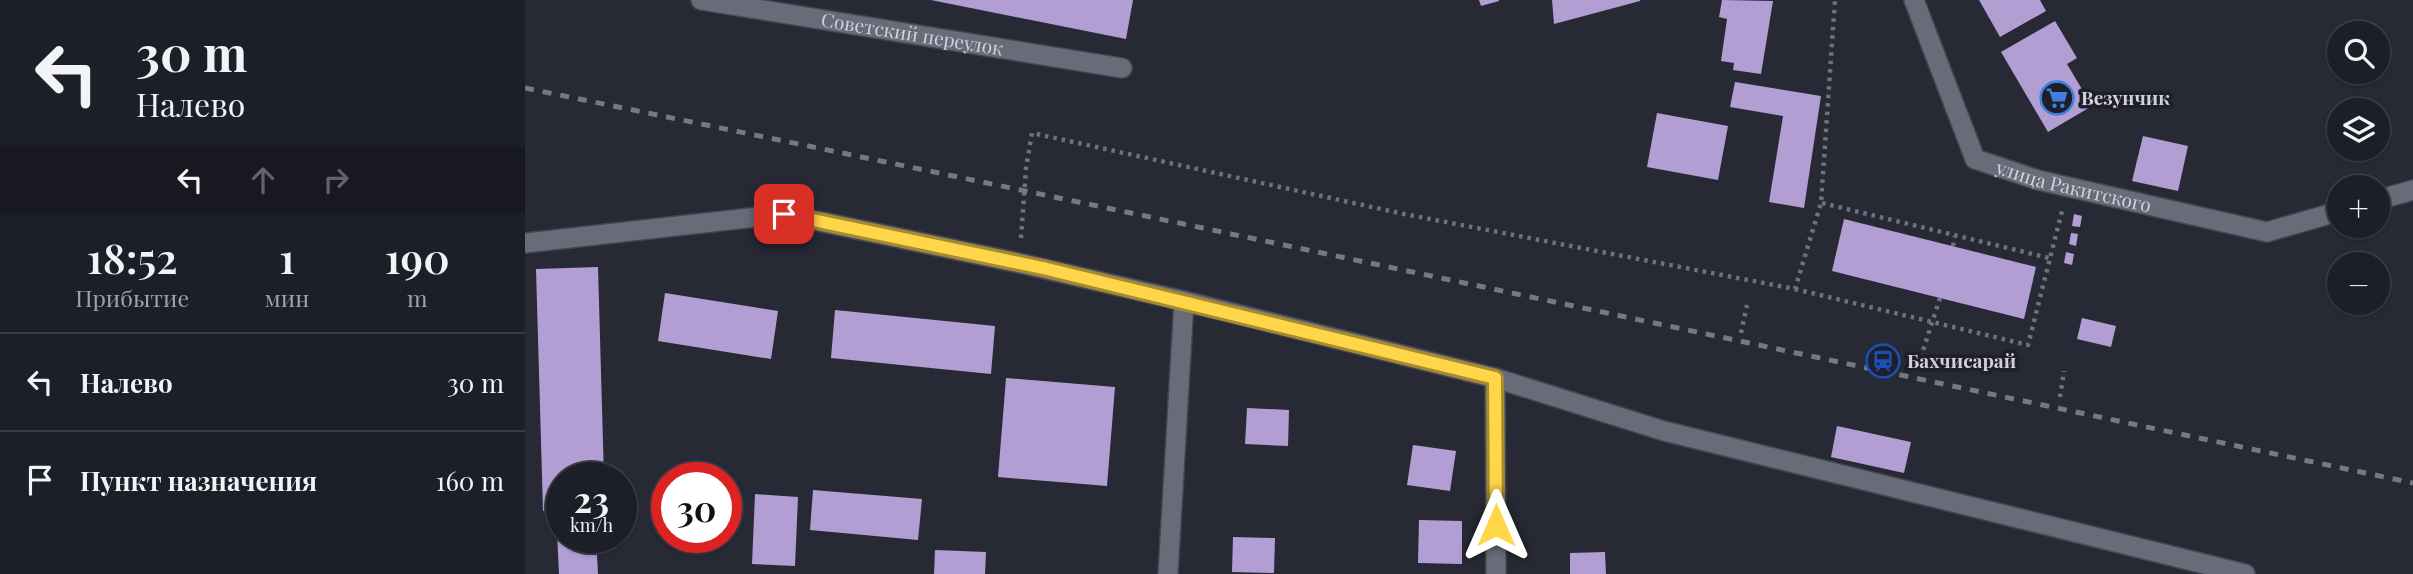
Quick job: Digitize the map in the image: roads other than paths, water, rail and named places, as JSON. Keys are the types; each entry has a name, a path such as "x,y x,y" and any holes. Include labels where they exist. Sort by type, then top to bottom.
{"street":[{"name":"Советский переулок","path":"701,0 1122,68"},
{"name":"улица Ракитского","path":"1914,0 1975,159 2038,180 2267,232 2327,215"},
{"path":"2390,197 2413,190"},
{"path":"525,243 784,214 1184,301 1495,378 1664,430 2248,574"},
{"path":"1168,574 1184,301"},
{"path":"1495,378 1496,574"}],"railway":[{"path":"525,88 2413,483"}],"place":[{"name":"Везунчик","path":"2057,98"},
{"name":"Бахчисарай","path":"1883,361"}]}
